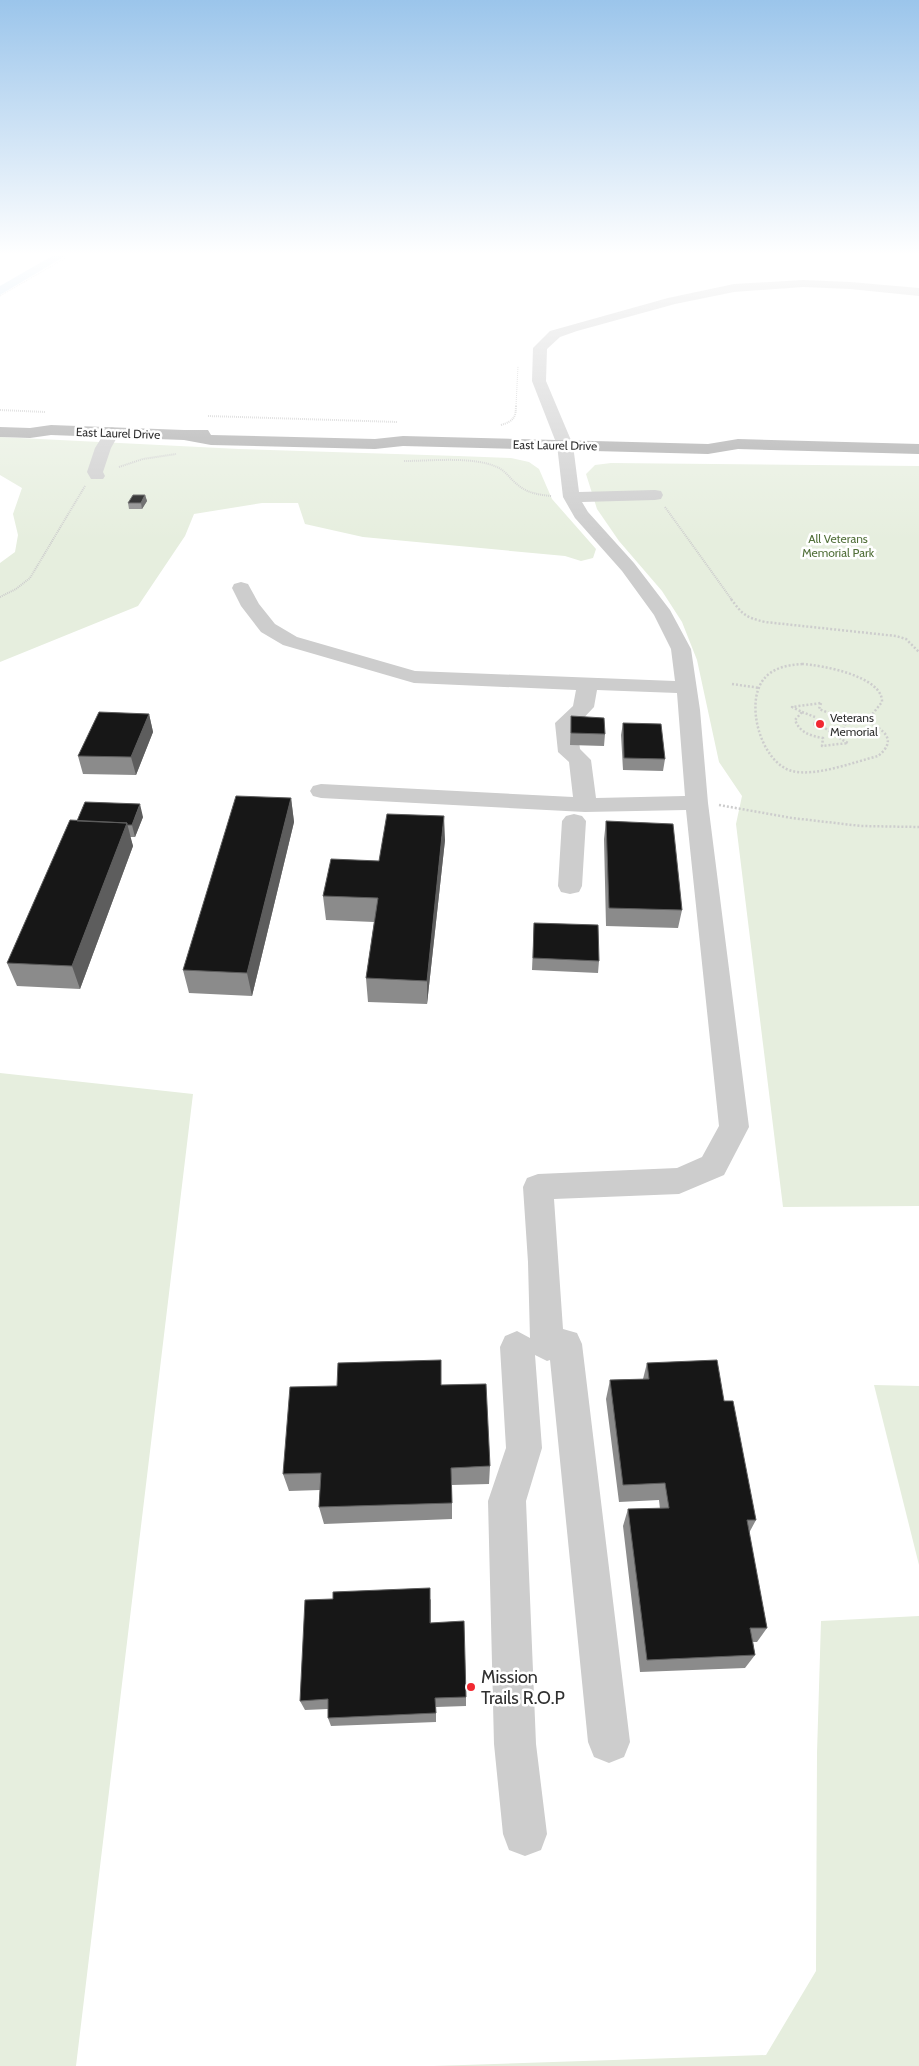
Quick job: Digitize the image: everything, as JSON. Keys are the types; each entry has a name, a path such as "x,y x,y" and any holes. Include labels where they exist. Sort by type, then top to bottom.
{"main road":[{"name":"East Laurel Drive","path":"0,424 34,426 51,430"},
{"name":"East Laurel Drive","path":"0,432 30,433 51,430 184,435 211,440 375,444 403,441 708,448 738,444 919,449"},
{"name":"East Laurel Drive","path":"708,448 740,454 919,459"}],"street":[{"path":"526,1834 515,1744 507,1501 524,1448 543,1345 544,1262 538,1187 679,1181 713,1166 734,1127 697,803 687,687 681,649 663,614 628,568 582,514 571,497 565,445 539,381 540,348"},
{"path":"97,476 95,472 103,448 112,432"},
{"path":"571,497 655,495"},
{"path":"241,588 250,606 268,628 290,641 379,665 414,677 687,687"},
{"path":"570,886 579,809 580,760 569,752 566,722 581,712 588,700 586,684"},
{"path":"321,791 579,809 697,803"},
{"path":"543,1345 609,1742"}],"path":[{"path":"0,410 50,412"},
{"path":"199,416 399,422"},
{"path":"0,597 16,589 30,578 82,489 97,476 144,459 181,454"},
{"path":"404,461 488,465 507,472 518,485 528,491 571,497"},
{"path":"655,495 743,614 748,618 766,622 896,636 906,639 919,652"},
{"path":"845,724 867,721 883,730 888,736 884,753 809,773 791,772 779,766 774,760 758,729 756,702 760,688 768,674 783,667 805,665 832,667 867,681 879,692 882,700 880,706 867,721"},
{"path":"732,684 760,688"},
{"path":"815,717 821,703 792,707 815,717 817,721 823,723 822,726 825,730 848,743 822,746 825,730"},
{"path":"819,709 834,714 845,724"},
{"path":"802,712 794,720 798,728 808,734 823,738"},
{"path":"836,736 842,732 845,724"},
{"path":"697,803 737,806 792,818 861,826 919,827"}],"green space":[{"path":"0,437 239,449 511,458 529,462 539,469 552,499 596,549 593,558 581,561 565,556 363,537 305,524 298,503 262,503 194,514 185,536 138,606 0,662 0,563 15,552 18,535 13,514 22,488 0,475"},
{"name":"All Veterans Memorial Park","path":"611,463 919,466 919,1206 783,1207 736,824 742,796 719,762 697,660 682,622 662,591 619,541 597,509 586,474 595,465"},
{"path":"0,1073 193,1094 76,2066 0,2066"},
{"path":"874,1385 919,1386 919,1565"},
{"path":"919,1616 919,2066 433,2066 766,2055 816,1971 817,1753 821,1621"}],"building":[{"path":"133,495 145,495 141,503 128,503"},
{"path":"99,712 149,714 131,757 78,756"},
{"path":"571,716 604,718 605,734 571,733"},
{"path":"623,723 661,724 665,759 624,758"},
{"path":"236,796 291,798 247,973 183,970"},
{"path":"85,802 140,804 132,825 127,825 127,823 77,821"},
{"path":"387,814 444,816 427,981 366,978 378,898 323,896 331,859 379,861"},
{"path":"70,820 127,823 72,966 7,963"},
{"path":"606,821 673,824 682,910 609,908"},
{"path":"534,923 598,925 599,961 533,958"},
{"path":"441,1360 441,1385 486,1384 490,1466 451,1468 452,1503 319,1507 321,1473 283,1474 290,1387 337,1386 338,1363"},
{"path":"717,1360 724,1401 733,1401 756,1520 747,1520 767,1628 750,1628 755,1655 647,1660 628,1509 669,1508 665,1483 623,1485 610,1380 649,1379 647,1363"},
{"path":"430,1588 430,1623 464,1621 466,1697 435,1698 436,1713 328,1718 328,1699 300,1701 305,1600 333,1599 333,1592"}],"place":[{"name":"Veterans Memorial","path":"820,724"},
{"name":"Mission Trails R.O.P","path":"471,1687"}]}
